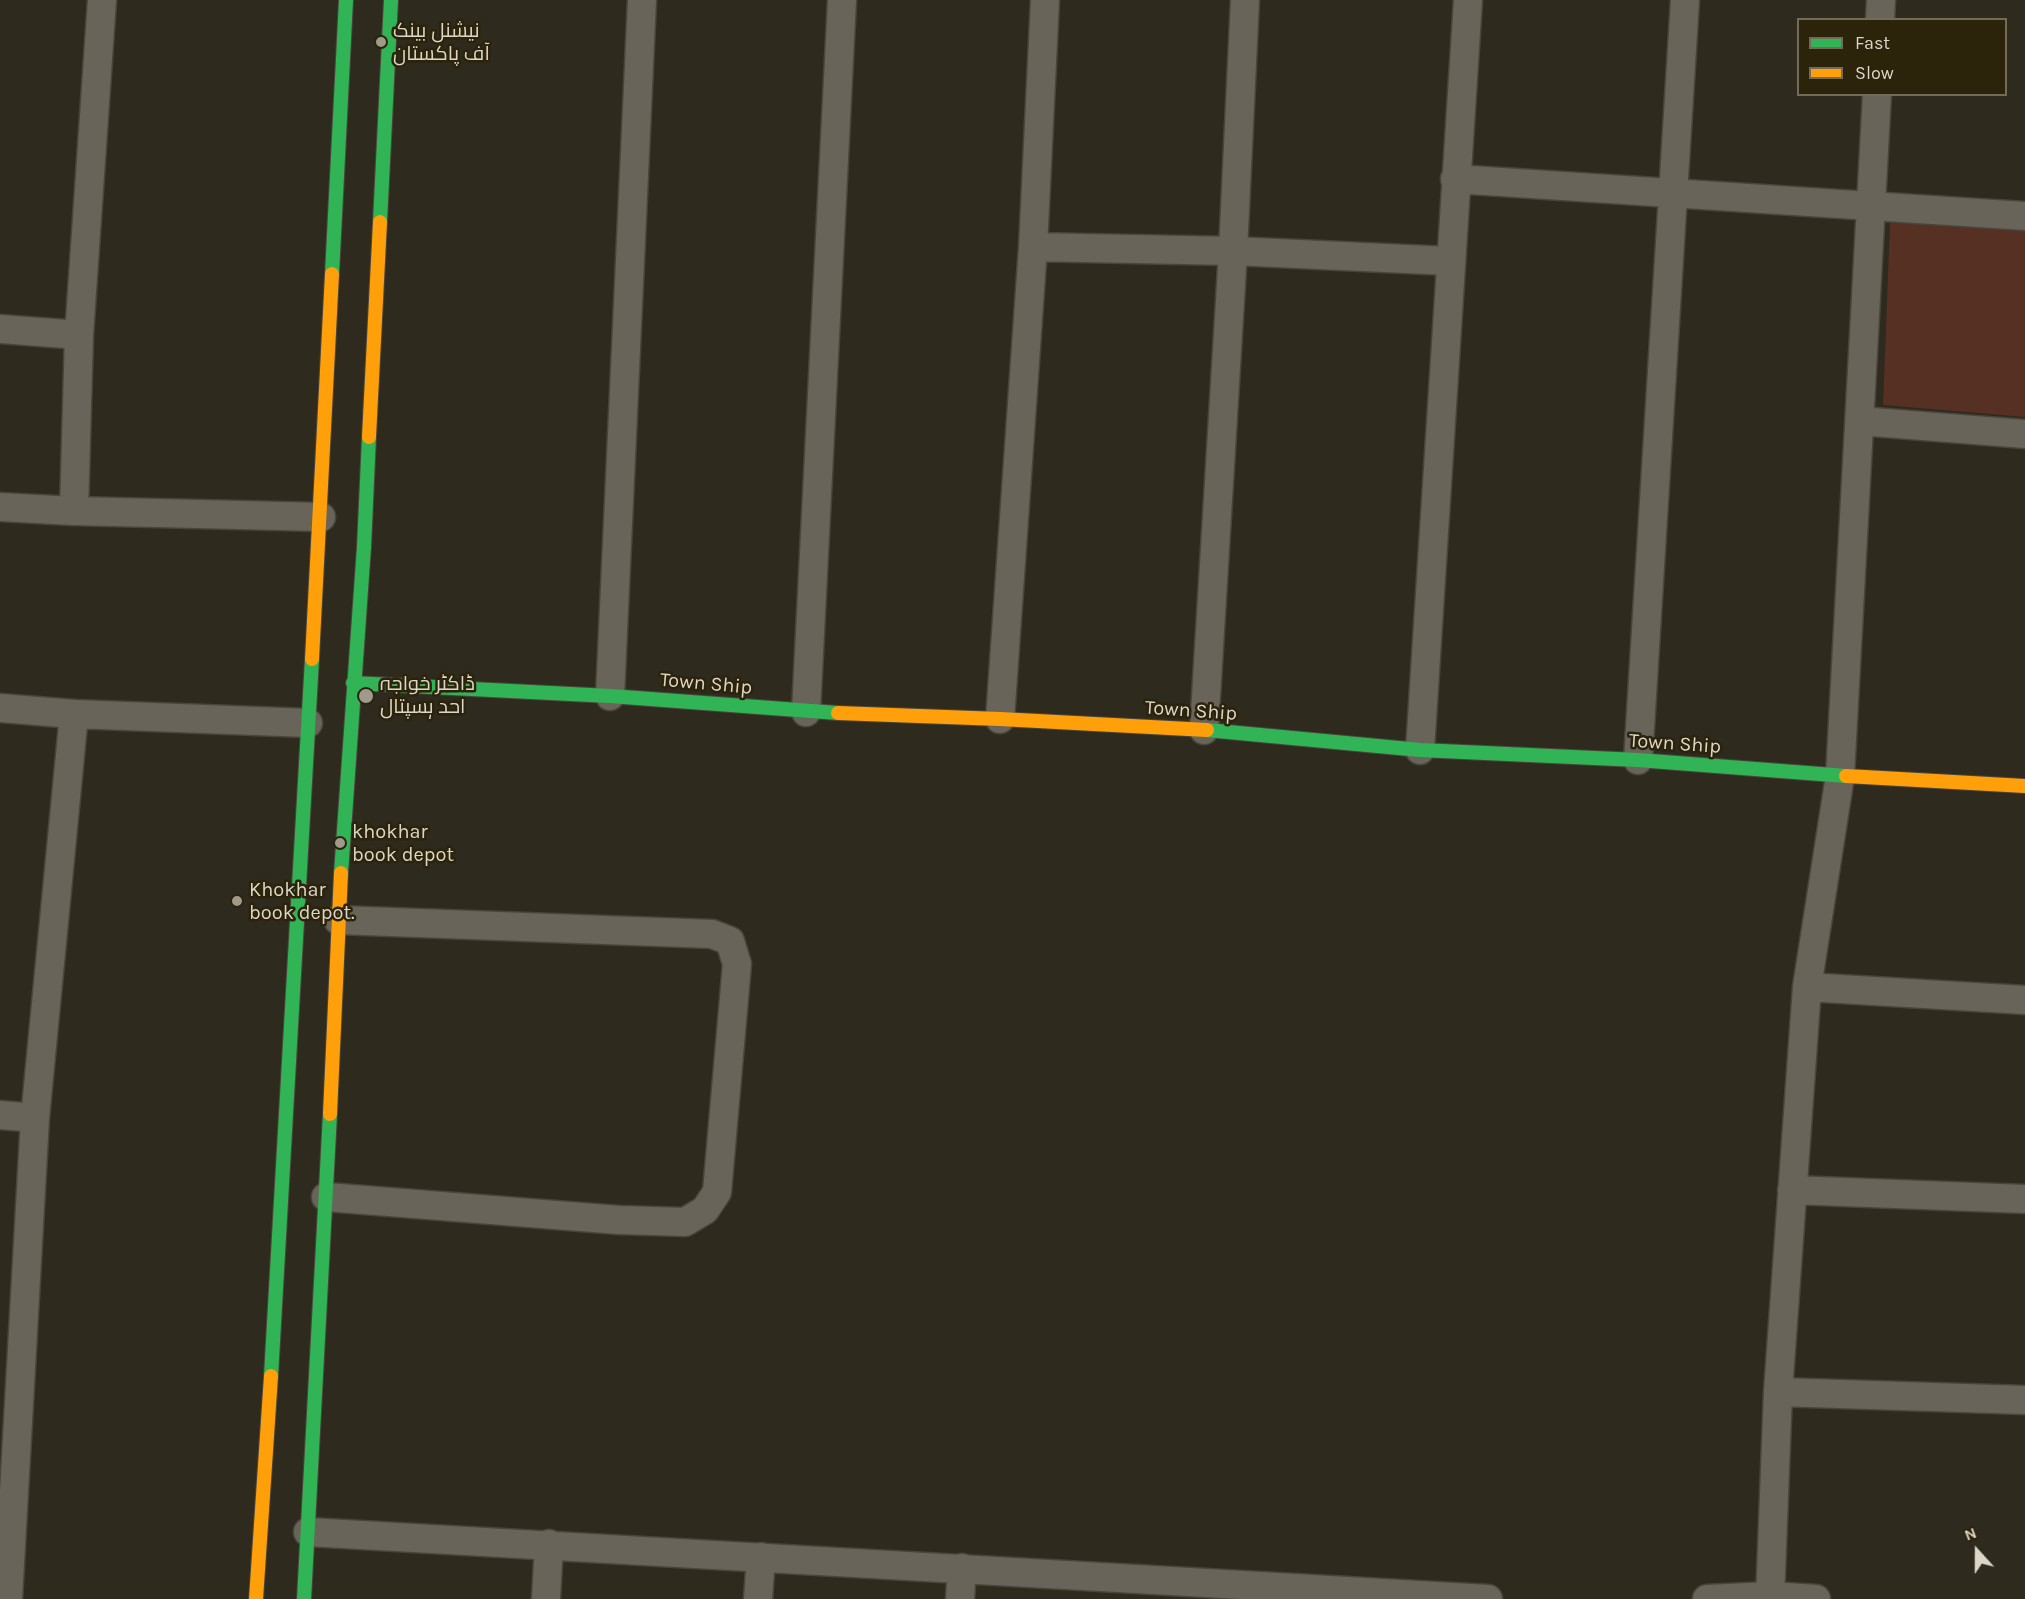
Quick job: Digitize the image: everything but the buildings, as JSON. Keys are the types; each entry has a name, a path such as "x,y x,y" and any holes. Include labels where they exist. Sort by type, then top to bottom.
{"main road":[{"path":"256,1599 284,1188 321,518 346,0"},
{"path":"304,1599 326,1197 338,920 364,546 391,0"},
{"name":"Town Ship","path":"353,682 610,696 806,712 1204,730 1420,750 1638,760 1840,776 2025,786"}],"street":[{"path":"74,511 79,335 102,0"},
{"path":"610,696 642,0"},
{"path":"806,712 842,0"},
{"path":"1000,719 1033,247 1046,0"},
{"path":"1204,730 1233,251 1245,0"},
{"path":"1420,750 1468,0"},
{"path":"1638,760 1685,0"},
{"path":"1880,18 1881,0"},
{"path":"1770,1598 1778,1392 1807,987 1840,776 1877,96"},
{"path":"1455,179 2025,216"},
{"path":"1033,247 1233,251 1450,261"},
{"path":"0,329 79,335"},
{"path":"1860,421 2025,434"},
{"path":"0,507 321,518"},
{"path":"0,708 74,714 308,723"},
{"path":"8,1599 35,1118 74,714"},
{"path":"326,1197 619,1220 685,1222 705,1210 717,1192 737,964 730,941 712,934 338,920"},
{"path":"1807,987 2025,1000"},
{"path":"0,1115 35,1118"},
{"path":"1792,1190 2025,1199"},
{"path":"1778,1392 2025,1400"},
{"path":"308,1532 962,1568 1371,1595 1488,1599"},
{"path":"546,1599 549,1544"},
{"path":"758,1599 760,1557"},
{"path":"960,1599 962,1568"},
{"path":"1707,1599 1816,1599"}],"shaded area":[{"path":"1890,222 2025,230 2025,417 1883,405"}],"traffic: fast":[{"path":"332,274 346,0"},
{"path":"380,222 391,0"},
{"path":"341,873 364,547 369,437"},
{"path":"271,1376 312,659"},
{"path":"353,683 610,696 838,713"},
{"path":"1207,730 1420,750 1638,760 1846,776"},
{"path":"304,1599 330,1114"}],"traffic: slow":[{"path":"369,437 380,222"},
{"path":"312,659 332,274"},
{"path":"838,713 1207,730"},
{"path":"1846,776 2025,786"},
{"path":"330,1114 341,873"},
{"path":"256,1599 271,1376"}],"place":[{"name":"نیشنل بینک آف پاکستان","path":"381,42"},
{"name":"ڈاکٹر خواجہ احد ہسپتال","path":"366,696"},
{"name":"khokhar book depot","path":"340,843"},
{"name":"Khokhar book depot.","path":"237,901"}]}
